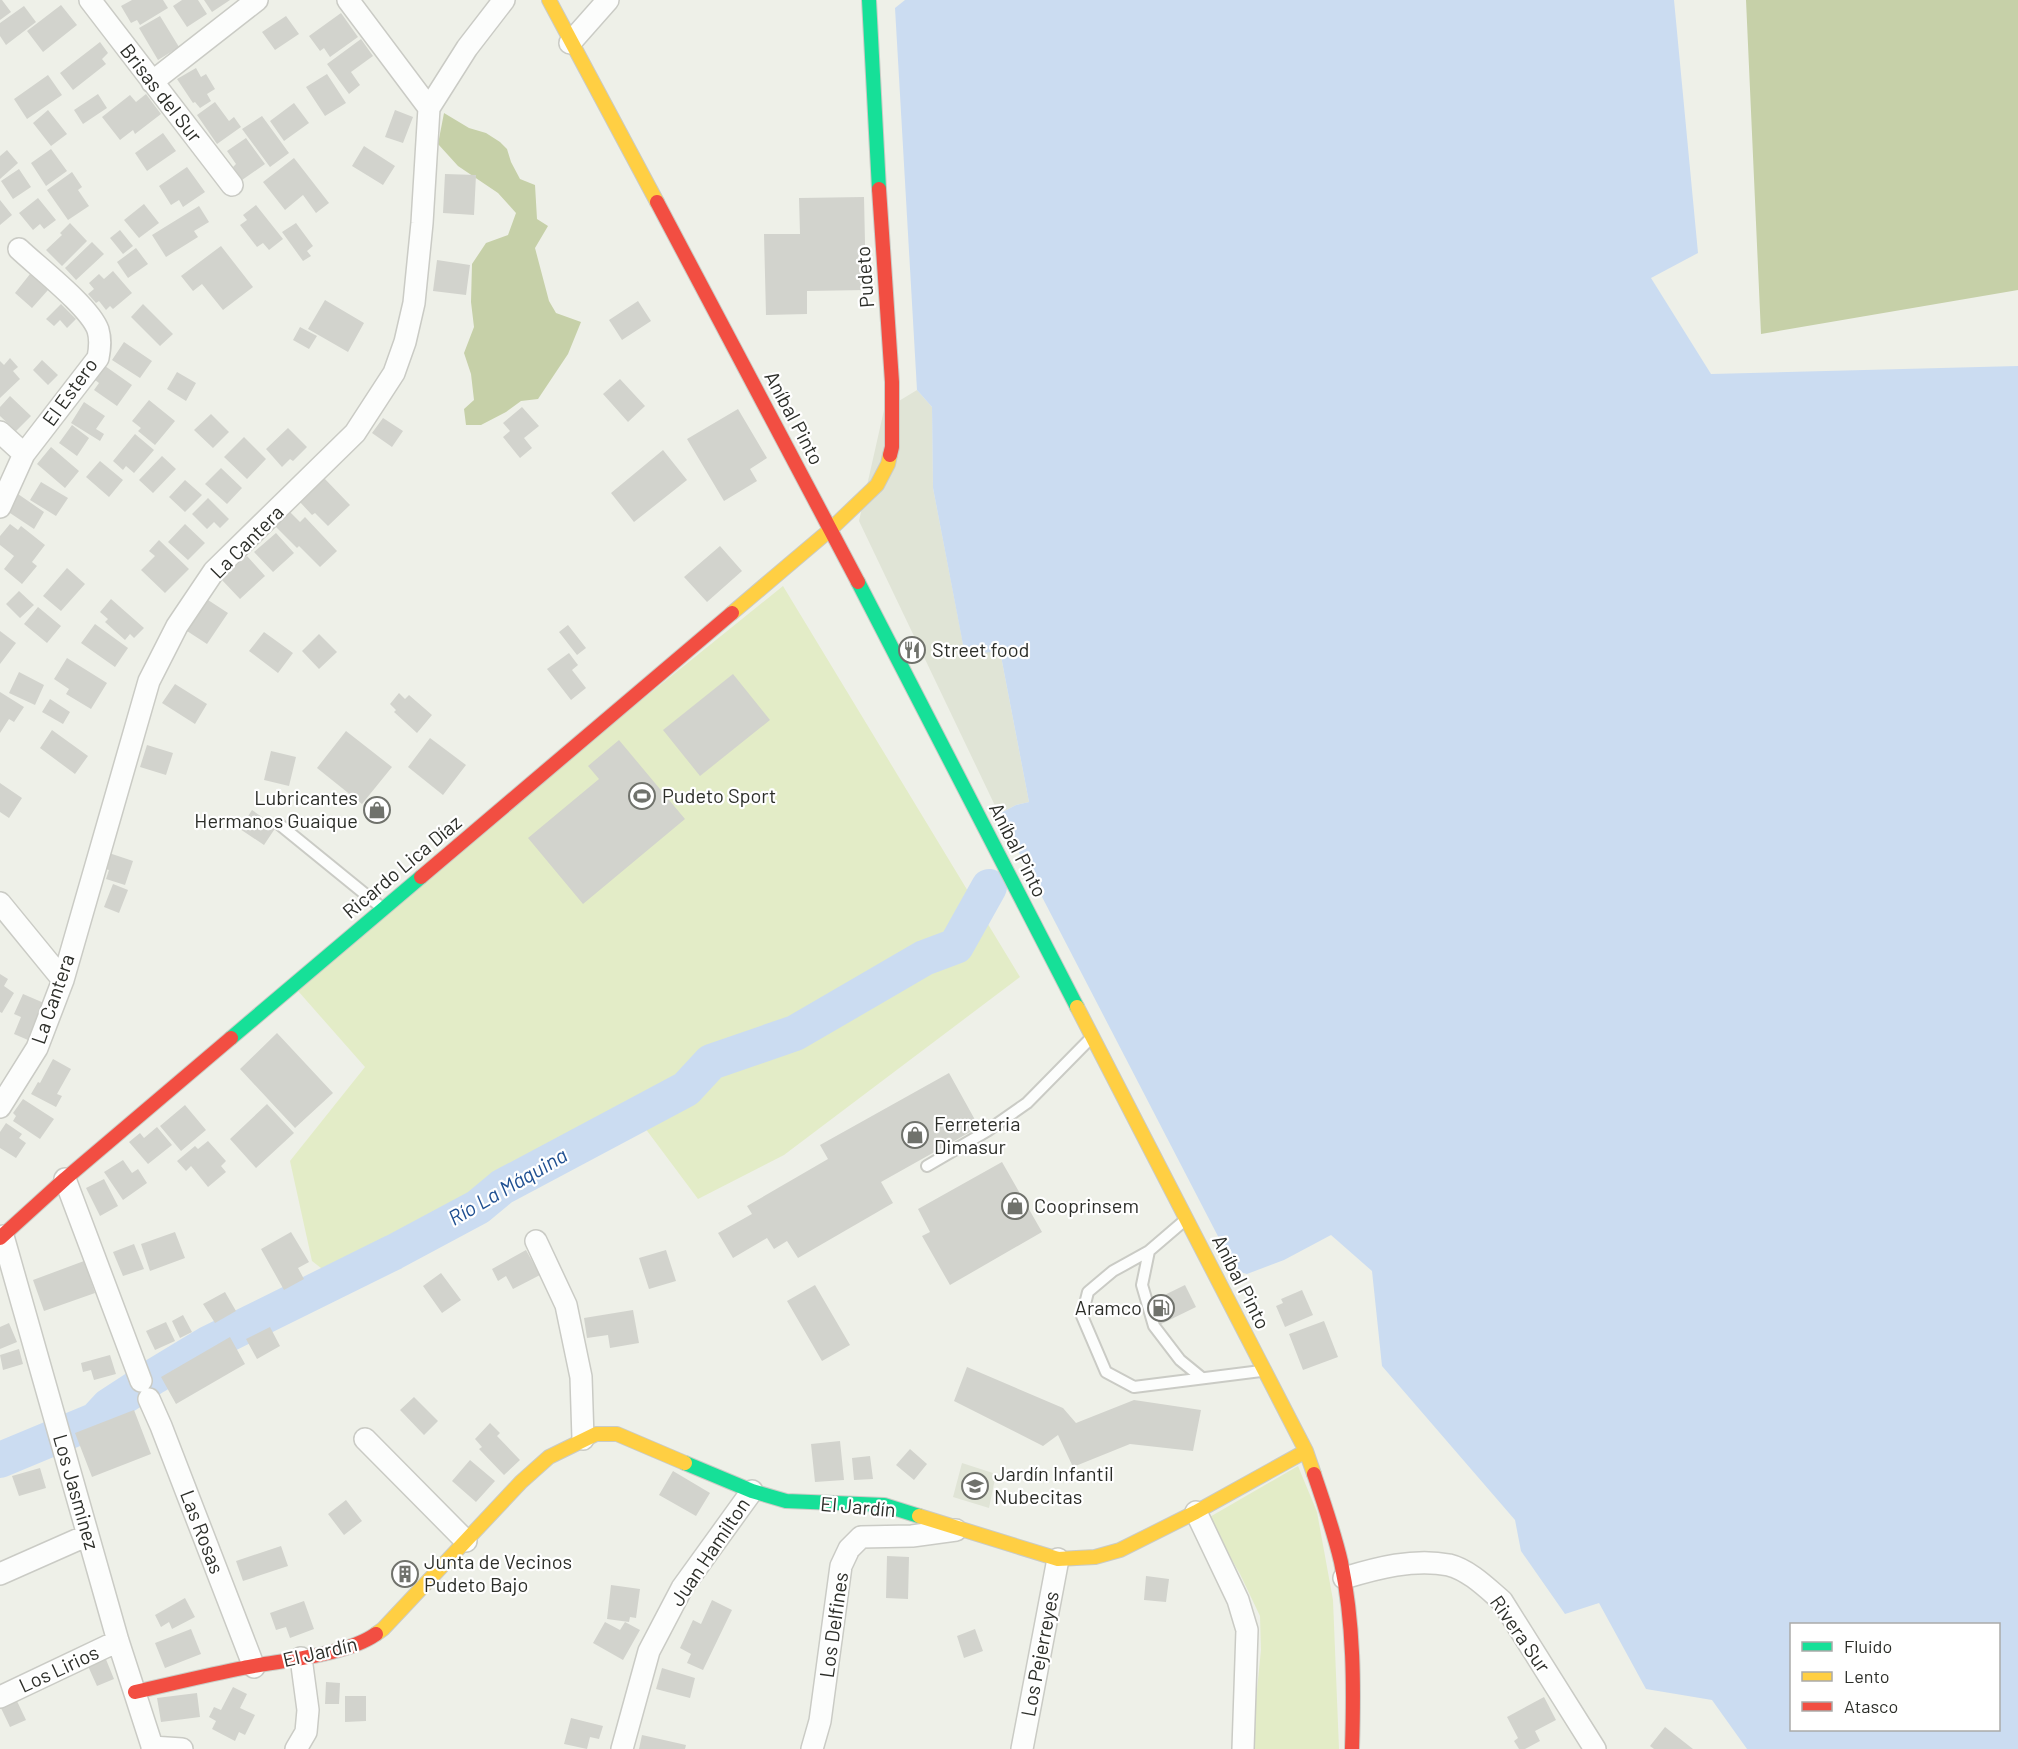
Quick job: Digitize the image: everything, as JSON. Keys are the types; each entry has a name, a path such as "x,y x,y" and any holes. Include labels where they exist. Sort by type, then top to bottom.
{"street":[{"name":"Brisas del Sur","path":"90,0 232,185"},
{"path":"152,82 257,0"},
{"path":"348,0 429,108"},
{"name":"La Cantera","path":"0,1107 37,1048 63,980 149,681 177,626 214,571 355,433 394,373 405,342 414,303 422,223 429,108 467,48 504,0"},
{"name":"Aníbal Pinto","path":"549,0 831,528 1306,1451 1330,1517 1344,1578 1352,1678 1352,1749"},
{"path":"570,43 608,0"},
{"name":"Pudeto","path":"831,528 877,485 885,470 892,447 892,382 869,0"},
{"name":"El Estero","path":"0,507 24,454 98,358 100,343 97,328 87,312 19,249"},
{"path":"0,432 24,454"},
{"name":"Ricardo Lica Díaz","path":"1,1237 65,1179 831,528"},
{"path":"0,903 63,980"},
{"name":"Las Rosas","path":"65,1179 254,1667"},
{"name":"Los Jasminez","path":"1,1237 118,1641 152,1748"},
{"path":"536,1241 566,1305 581,1377 584,1439"},
{"name":"El Jardín","path":"135,1692 348,1648 366,1641 383,1629 521,1482 549,1457 596,1434 618,1434 752,1491 786,1501 884,1505 1058,1559 1095,1557 1120,1550 1196,1512 1306,1451"},
{"path":"365,1439 466,1541"},
{"name":"Juan Hamilton","path":"622,1749 649,1651 682,1588 752,1491"},
{"path":"1196,1512 1238,1600 1247,1630 1243,1749"},
{"name":"Los Delfines","path":"812,1749 820,1721 841,1566 849,1549 861,1537 912,1536 963,1528"},
{"path":"0,1574 88,1535"},
{"name":"Los Pejerreyes","path":"1022,1749 1058,1559"},
{"name":"Rivera Sur","path":"1344,1578 1377,1568 1411,1563 1450,1566 1482,1584 1502,1601 1595,1749"},
{"name":"Los Lirios","path":"0,1697 118,1641"},
{"path":"296,1749 306,1732 308,1710 301,1658"},
{"path":"152,1748 182,1749"}],"lane":[{"path":"279,824 383,909"},
{"path":"927,1166 987,1131 1027,1103 1092,1036"},
{"path":"1187,1219 1149,1251 1113,1271 1088,1292 1082,1316 1106,1372 1134,1387 1264,1370"},
{"path":"1149,1251 1142,1285 1154,1326 1179,1360 1202,1378"}],"shaded area":[{"path":"917,390 932,407 933,488 965,654 1000,651 1029,802 1016,805 999,814 859,521 884,410"},
{"name":"Jardín Infantil Nubecitas","path":"962,1463 996,1474 989,1508 953,1497"}],"green space":[{"path":"1746,0 2018,0 2018,290 1761,334"},
{"path":"444,113 469,128 486,133 500,142 507,149 520,179 535,185 537,219 548,226 535,248 549,301 556,313 581,322 568,354 538,399 521,401 481,425 466,425 464,409 474,400 471,374 464,353 474,327 471,302 472,264 486,243 508,235 516,213 498,193 458,166 438,144"},
{"path":"783,586 1020,977 784,1155 698,1199 645,1128 349,1290 312,1261 290,1161 365,1067 291,983"},
{"path":"1298,1466 1317,1512 1333,1600 1339,1749 1251,1749 1261,1650 1260,1616 1240,1574 1208,1518"}],"water":[{"path":"905,0 1674,0 1698,253 1651,278 1711,374 2018,366 2018,1749 1747,1749 1712,1700 1646,1689 1599,1603 1565,1614 1521,1551 1515,1520 1382,1366 1372,1271 1331,1235 1284,1260 1247,1274 1236,1271 999,814 1016,805 1029,802 1000,651 965,655 933,488 932,407 917,390 895,8"}],"building":[{"path":"0,0 11,12 0,20"},
{"path":"132,0 163,0 168,8 140,25 137,20 131,23 121,6"},
{"path":"182,0 198,0 207,14 187,27 173,6"},
{"path":"204,0 230,0 212,12"},
{"path":"61,5 77,25 43,52 27,31"},
{"path":"24,6 36,22 6,45 0,36 0,23"},
{"path":"341,13 358,37 330,57 324,48 320,51 309,36"},
{"path":"160,16 179,47 158,60 139,28"},
{"path":"286,16 299,34 275,50 262,32"},
{"path":"361,39 373,56 351,72 360,85 349,94 327,64"},
{"path":"100,42 108,53 102,59 106,64 73,90 60,73"},
{"path":"196,68 201,77 206,74 215,89 207,94 211,101 200,108 195,102 193,103 177,79"},
{"path":"327,74 346,103 325,116 306,87"},
{"path":"48,75 62,95 27,119 14,99"},
{"path":"98,94 107,108 83,124 74,110"},
{"path":"146,94 161,114 135,134 133,130 120,140 102,117 130,95 136,102"},
{"path":"215,102 229,121 234,117 241,127 217,144 197,115"},
{"path":"294,103 309,123 284,141 270,121"},
{"path":"48,110 67,134 51,146 33,123"},
{"path":"395,110 413,117 403,143 385,137"},
{"path":"262,116 289,153 270,167 242,129"},
{"path":"163,133 176,151 147,171 135,153"},
{"path":"246,138 265,164 242,180 233,167 236,164 227,151"},
{"path":"364,146 395,166 383,185 352,166"},
{"path":"51,149 67,171 46,186 31,163"},
{"path":"7,150 18,163 0,179 0,156"},
{"path":"294,158 329,203 316,213 303,195 285,210 263,182"},
{"path":"187,167 205,192 183,207 179,200 171,205 159,186"},
{"path":"19,169 31,187 13,199 1,181"},
{"path":"72,172 82,187 78,190 89,206 68,220 47,190"},
{"path":"445,174 476,175 474,215 443,213"},
{"path":"864,197 866,290 807,291 807,314 766,315 764,234 800,234 799,198"},
{"path":"38,198 56,220 44,229 40,224 33,230 19,213"},
{"path":"0,200 12,215 0,225"},
{"path":"144,204 159,223 139,238 124,220"},
{"path":"256,205 283,239 269,250 263,243 257,247 240,225 247,220 243,215"},
{"path":"199,206 209,222 194,231 198,237 166,257 152,235"},
{"path":"70,223 87,241 62,266 46,250 62,235 60,233"},
{"path":"296,223 313,246 307,251 311,256 303,261 282,232"},
{"path":"120,230 133,246 123,254 110,238"},
{"path":"92,242 104,254 76,280 65,268"},
{"path":"221,246 253,287 223,310 202,284 193,291 181,276"},
{"path":"136,248 148,264 128,278 117,262"},
{"path":"437,260 470,265 466,295 433,291"},
{"path":"113,271 132,293 113,309 110,306 106,310 99,301 96,303 88,294 94,289 89,283 99,274 104,279"},
{"path":"30,274 48,290 32,308 15,293"},
{"path":"325,300 364,323 348,352 308,329"},
{"path":"638,301 651,321 622,340 609,320"},
{"path":"61,304 76,319 67,328 60,320 54,326 46,319"},
{"path":"143,304 173,334 160,346 131,317"},
{"path":"300,327 317,336 309,349 293,340"},
{"path":"124,342 152,361 140,378 112,360"},
{"path":"10,358 18,367 13,371 20,379 0,398 0,361 4,365"},
{"path":"42,360 58,375 48,385 33,370"},
{"path":"105,366 132,385 117,406 94,390 99,383 95,380"},
{"path":"177,372 196,383 186,401 167,389"},
{"path":"620,379 645,406 628,422 603,394"},
{"path":"10,396 31,416 16,431 0,416 0,407"},
{"path":"149,400 175,421 155,445 138,431 141,428 132,421"},
{"path":"84,402 105,416 96,429 104,434 100,441 71,423"},
{"path":"522,407 539,426 524,438 532,448 520,458 503,437 510,431 503,423"},
{"path":"738,409 767,458 750,469 757,481 724,501 687,439"},
{"path":"211,414 229,432 213,448 194,430"},
{"path":"383,418 403,431 392,447 372,433"},
{"path":"72,425 89,438 77,456 59,443"},
{"path":"288,428 307,447 293,461 290,459 282,467 266,449"},
{"path":"135,434 154,450 134,473 126,466 123,470 113,461"},
{"path":"244,437 266,459 247,479 224,457"},
{"path":"51,447 79,471 65,488 37,464"},
{"path":"663,450 687,480 634,522 611,493"},
{"path":"162,456 176,469 153,493 139,480"},
{"path":"100,461 123,480 109,497 86,477"},
{"path":"221,468 242,488 227,504 205,484"},
{"path":"324,478 350,505 328,526 315,513 312,515 299,501"},
{"path":"185,480 202,495 185,512 169,497"},
{"path":"41,482 68,498 56,516 30,500"},
{"path":"18,494 44,512 34,529 7,511"},
{"path":"208,498 229,519 220,528 214,522 207,529 192,514"},
{"path":"289,511 300,522 305,517 337,551 320,567 274,525"},
{"path":"10,524 18,530 21,526 45,545 32,562 37,566 22,584 4,569 14,556 0,545 0,536"},
{"path":"185,524 205,543 188,560 168,542"},
{"path":"276,533 294,553 273,572 254,552"},
{"path":"159,540 189,569 165,593 141,570 155,556 149,551"},
{"path":"720,546 742,571 707,602 684,577"},
{"path":"247,556 265,576 240,599 221,579"},
{"path":"67,568 85,584 61,611 43,596"},
{"path":"19,591 34,605 20,618 6,604"},
{"path":"111,599 144,628 134,638 130,634 125,640 105,622 108,619 100,612"},
{"path":"208,600 228,613 207,644 187,631"},
{"path":"38,607 61,626 47,643 24,624"},
{"path":"95,624 128,648 115,667 81,643"},
{"path":"568,625 586,648 577,655 559,632"},
{"path":"0,631 16,643 0,664"},
{"path":"264,632 293,653 278,673 249,651"},
{"path":"319,634 337,652 319,669 302,651"},
{"path":"569,653 578,665 572,670 586,688 571,700 547,669"},
{"path":"67,658 107,683 91,709 66,694 69,689 54,679"},
{"path":"19,672 44,685 35,705 9,693"},
{"path":"733,674 770,720 700,776 663,730"},
{"path":"175,684 207,704 195,724 162,703"},
{"path":"0,692 24,707 14,722 9,719 0,733"},
{"path":"399,693 405,699 409,695 432,715 417,733 394,712 396,710 390,704"},
{"path":"50,699 70,712 63,724 42,712"},
{"path":"52,730 88,756 75,774 40,748"},
{"path":"346,731 392,767 362,804 317,768"},
{"path":"430,738 466,765 443,795 408,767"},
{"path":"619,740 685,819 583,904 528,838 599,779 588,766"},
{"path":"147,745 173,753 166,775 140,767"},
{"path":"271,751 296,757 289,786 264,780"},
{"path":"0,783 22,798 9,818 0,812"},
{"path":"252,810 276,827 264,845 240,829"},
{"path":"109,853 133,861 125,885 106,879 109,870 103,868"},
{"path":"113,884 128,890 119,913 104,907"},
{"path":"0,974 8,979 4,986 14,993 2,1013 0,1012"},
{"path":"23,994 44,1003 28,1040 14,1034 21,1017 14,1014"},
{"path":"277,1033 333,1093 295,1128 240,1069"},
{"path":"53,1059 71,1069 57,1094 62,1096 56,1107 31,1094"},
{"path":"949,1073 979,1127 881,1182 893,1203 798,1258 787,1241 774,1249 767,1238 733,1258 718,1233 752,1214 747,1206 828,1159 820,1145"},
{"path":"23,1099 54,1119 40,1139 13,1121 16,1116 13,1113"},
{"path":"267,1104 294,1133 256,1168 230,1139"},
{"path":"185,1105 206,1130 181,1151 160,1126"},
{"path":"6,1123 22,1134 19,1138 26,1143 16,1158 0,1148 0,1132"},
{"path":"157,1127 172,1145 148,1164 129,1142 140,1133 144,1138"},
{"path":"208,1141 226,1161 221,1166 226,1172 208,1187 191,1166 186,1171 177,1161 195,1146 198,1149"},
{"path":"123,1160 132,1173 138,1169 147,1183 123,1200 104,1172"},
{"path":"1002,1162 1042,1232 950,1285 922,1236 930,1232 918,1209"},
{"path":"104,1179 118,1206 100,1216 86,1188"},
{"path":"175,1232 185,1258 150,1271 141,1244"},
{"path":"291,1232 309,1262 298,1268 304,1279 284,1290 261,1249"},
{"path":"134,1244 144,1269 123,1276 113,1252"},
{"path":"526,1250 540,1275 513,1289 506,1276 498,1281 492,1269"},
{"path":"666,1250 676,1281 649,1289 639,1258"},
{"path":"84,1261 95,1293 44,1311 33,1280"},
{"path":"441,1273 461,1300 442,1313 423,1286"},
{"path":"815,1285 850,1345 822,1361 787,1301"},
{"path":"1185,1285 1196,1307 1153,1328 1142,1306"},
{"path":"1302,1290 1313,1315 1285,1327 1276,1306 1283,1303 1281,1299"},
{"path":"225,1292 236,1311 215,1323 203,1304"},
{"path":"633,1310 639,1343 610,1348 608,1335 587,1338 584,1318"},
{"path":"183,1315 192,1332 180,1338 172,1321"},
{"path":"1324,1321 1338,1357 1303,1370 1289,1334"},
{"path":"166,1322 175,1341 155,1350 146,1331"},
{"path":"9,1323 17,1342 0,1349 0,1327"},
{"path":"270,1327 280,1346 257,1359 246,1339"},
{"path":"230,1337 245,1364 176,1404 161,1377"},
{"path":"19,1349 23,1364 3,1370 0,1355"},
{"path":"110,1355 116,1374 94,1380 91,1370 83,1372 81,1363"},
{"path":"967,1367 1063,1408 1076,1423 1134,1400 1201,1410 1193,1451 1130,1444 1073,1467 1058,1435 1043,1446 954,1401"},
{"path":"414,1397 438,1421 424,1435 400,1410"},
{"path":"134,1410 151,1454 92,1477 75,1433"},
{"path":"490,1423 500,1433 497,1436 520,1460 504,1475 479,1449 482,1447 475,1439"},
{"path":"840,1441 844,1480 815,1482 811,1444"},
{"path":"910,1449 927,1464 914,1480 896,1465"},
{"path":"870,1456 873,1479 854,1480 852,1458"},
{"path":"470,1460 495,1481 476,1502 452,1481"},
{"path":"40,1468 46,1488 19,1496 12,1476"},
{"path":"673,1471 710,1493 696,1516 659,1495"},
{"path":"346,1500 362,1521 344,1535 328,1514"},
{"path":"281,1546 288,1566 243,1581 236,1561"},
{"path":"887,1556 909,1557 908,1599 886,1598"},
{"name":"Junta de Vecinos Pudeto Bajo","path":"402,1561 419,1577 408,1588 391,1571"},
{"path":"1146,1576 1169,1579 1166,1602 1144,1600"},
{"path":"611,1585 640,1589 636,1618 630,1617 629,1622 607,1619"},
{"path":"185,1598 195,1617 172,1629 169,1622 161,1627 155,1615"},
{"path":"712,1600 732,1610 703,1670 687,1663 691,1654 680,1648 693,1620 701,1624"},
{"path":"304,1601 314,1629 290,1638 286,1627 276,1630 270,1613"},
{"path":"605,1622 620,1630 625,1622 640,1630 623,1660 593,1643"},
{"path":"191,1629 201,1654 165,1668 155,1643"},
{"path":"975,1629 983,1651 964,1658 957,1636"},
{"path":"105,1657 114,1679 97,1686 87,1664"},
{"path":"662,1668 695,1678 690,1698 656,1689"},
{"path":"326,1682 340,1683 339,1704 325,1704"},
{"path":"233,1687 247,1694 240,1708 255,1715 245,1735 239,1732 235,1741 212,1729 216,1721 209,1717 214,1707 221,1710"},
{"path":"197,1693 200,1717 161,1722 157,1698"},
{"path":"345,1696 366,1696 366,1721 345,1722"},
{"path":"1544,1697 1556,1720 1535,1731 1540,1741 1525,1749 1519,1749 1514,1741 1518,1738 1507,1717"},
{"path":"16,1699 26,1720 10,1727 0,1706"},
{"path":"571,1718 603,1726 599,1739 590,1737 587,1749 564,1744"},
{"path":"1665,1727 1693,1749 1654,1749 1650,1746"},
{"path":"642,1735 686,1745 685,1749 639,1749"}],"waterway":[{"name":"Río La Máquina","path":"0,1460 96,1420 109,1406 208,1344 394,1252 478,1207 502,1187 686,1089 711,1062 795,1033 924,958 956,946 989,887"}],"traffic: fast":[{"path":"869,0 879,189"},
{"path":"858,582 1077,1007"},
{"path":"231,1038 421,877"},
{"path":"685,1463 752,1491 786,1501 884,1505 919,1516"}],"traffic: slow":[{"path":"549,0 657,202"},
{"path":"732,613 831,529 877,485 890,455"},
{"path":"1077,1007 1306,1451 1314,1474"},
{"path":"376,1634 521,1482 549,1457 596,1434 617,1434 685,1463"},
{"path":"919,1516 1058,1559 1095,1557 1120,1550 1196,1512 1306,1451"}],"traffic: jam":[{"path":"879,189 892,382 890,455"},
{"path":"657,202 858,582"},
{"path":"421,877 732,613"},
{"path":"0,1238 65,1179 231,1038"},
{"path":"1314,1474 1335,1540 1345,1585 1352,1655 1352,1749"},
{"path":"135,1692 330,1652 376,1634"}],"place":[{"name":"Street food","path":"912,650"},
{"name":"Pudeto Sport","path":"642,796"},
{"name":"Lubricantes Hermanos Guaique","path":"377,810"},
{"name":"Ferreteria Dimasur","path":"915,1135"},
{"name":"Cooprinsem","path":"1015,1206"},
{"name":"Aramco","path":"1161,1308"},
{"name":"Jardín Infantil Nubecitas","path":"975,1486"},
{"name":"Junta de Vecinos Pudeto Bajo","path":"405,1574"}]}
